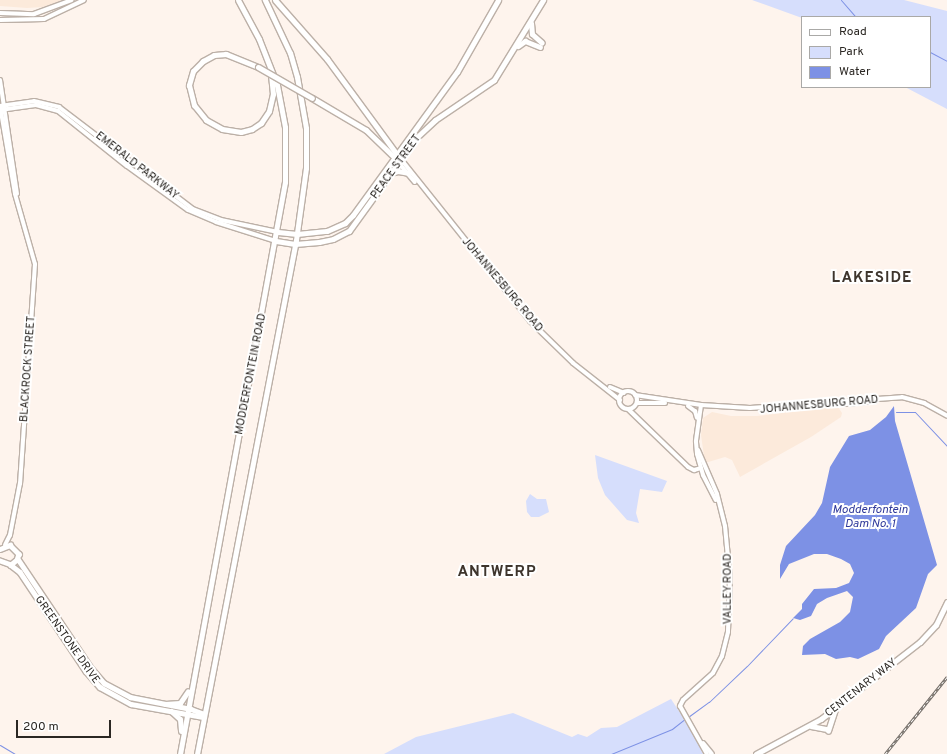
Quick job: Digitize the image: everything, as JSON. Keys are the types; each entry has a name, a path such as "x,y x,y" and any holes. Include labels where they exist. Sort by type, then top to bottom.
{"main road":[{"name":"MODDERFONTEIN ROAD","path":"180,753 198,647 278,232 286,182 286,146 280,100 267,56 238,0"},
{"name":"MODDERFONTEIN ROAD","path":"197,754 203,716 297,234 306,168 304,114 290,53 265,0"},
{"path":"275,0 319,49 388,142 397,157"},
{"name":"PEACE STREET","path":"276,241 295,244 333,239 349,231 390,173 404,143 457,72 498,0"},
{"name":"PEACE STREET","path":"297,234 333,229 353,215 377,181 397,157 435,120 494,80 514,50 543,0"},
{"path":"514,50 525,41 541,45 530,30 535,14"},
{"path":"267,56 273,94 269,111 257,126 241,132 222,129 206,120 194,105 190,95 189,85 193,71 209,57 220,54 232,55 258,67 312,98 366,130 397,157"},
{"path":"388,142 404,143"},
{"path":"390,173 398,171 408,173"},
{"path":"278,232 297,234"},
{"path":"2,547 13,546"},
{"name":"GREENSTONE DRIVE","path":"13,546 18,551 18,559 98,678 119,693 165,704 203,716"},
{"path":"0,561 11,565 18,559"},
{"name":"GREENSTONE DRIVE","path":"11,565 20,572 86,671 100,686 131,704 171,711 187,711"},
{"name":"CENTENARY WAY","path":"756,754 811,726 926,637 940,618 947,602"},
{"path":"165,704 178,704 185,699 198,647"},
{"path":"811,726 827,730 836,708"},
{"path":"171,711 181,722 180,753"}],"street":[{"path":"0,12 12,14 44,12 72,0"},
{"path":"0,21 44,19 84,0"},
{"name":"BLACKROCK STREET","path":"0,80 2,108 18,204 33,251 34,271 21,469 10,536 13,546"},
{"name":"EMERALD PARKWAY","path":"2,108 34,101 58,107 194,208 221,220 278,232"},
{"name":"EMERALD PARKWAY","path":"2,108 36,105 58,111 188,210 216,222 276,241"},
{"name":"JOHANNESBURG ROAD","path":"397,157 408,173 445,216"},
{"name":"JOHANNESBURG ROAD","path":"397,157 526,316 581,370 612,391 620,400"},
{"name":"JOHANNESBURG ROAD","path":"562,351 601,382 624,393"},
{"path":"655,400 635,395 630,392 624,393 620,400 621,405 628,409 688,467 694,470 701,468"},
{"path":"635,395 637,403"},
{"name":"JOHANNESBURG ROAD","path":"655,400 688,406 776,407 891,397 916,400 947,416"},
{"path":"628,409 633,408 637,403 655,400"},
{"name":"JOHANNESBURG ROAD","path":"655,400 700,406"},
{"path":"688,406 696,414 698,450 701,468 715,495"},
{"path":"697,424 700,406"},
{"path":"633,408 636,418"},
{"path":"698,450 715,495"},
{"name":"VALLEY ROAD","path":"697,735 680,706 683,700 717,667 728,632 729,561 725,526 715,495"},
{"name":"BLACKROCK STREET","path":"2,547 10,536"},
{"path":"697,735 707,754"},
{"path":"697,735 712,754"}],"shaded area":[{"path":"0,0 64,0 43,7 27,8 0,6"},
{"path":"838,407 842,413 841,417 811,437 740,477 732,460 725,457 705,463 701,435 703,418 712,412 731,416 757,416"}],"green space":[{"path":"752,0 904,0 947,11 947,109 907,88 931,88 931,16 801,16 801,18"},
{"path":"595,455 667,481 662,492 640,489 636,513 639,523 627,520 605,495 598,478"},
{"path":"530,494 537,499 546,499 549,512 539,517 531,517 527,512 526,501"},
{"path":"671,699 692,731 703,754 384,754 416,737 513,713 572,737 578,734 587,737 601,728 617,727"}],"water":[{"name":"Modderfontein Dam No. 1","path":"894,406 895,421 937,565 928,574 916,608 886,636 879,649 858,659 850,657 836,659 825,654 802,655 803,646 810,639 840,622 850,612 853,597 847,591 827,598 817,604 811,616 800,620 793,618 802,609 802,604 814,589 836,588 849,583 854,573 850,564 841,559 827,554 814,554 789,564 780,579 780,565 786,546 815,515 822,503 830,467 849,436 870,430 886,417"}],"waterway":[{"path":"841,0 855,16"},
{"path":"931,53 947,61"},
{"path":"896,412 915,412 947,446"},
{"path":"688,717 709,702 747,666 793,618"},
{"path":"611,754 672,729 686,718"},
{"path":"0,745 15,754"}],"railway":[{"path":"885,754 947,677"}],"district":[{"name":"LAKESIDE","path":"872,279"},
{"name":"ANTWERP","path":"497,573"}]}
